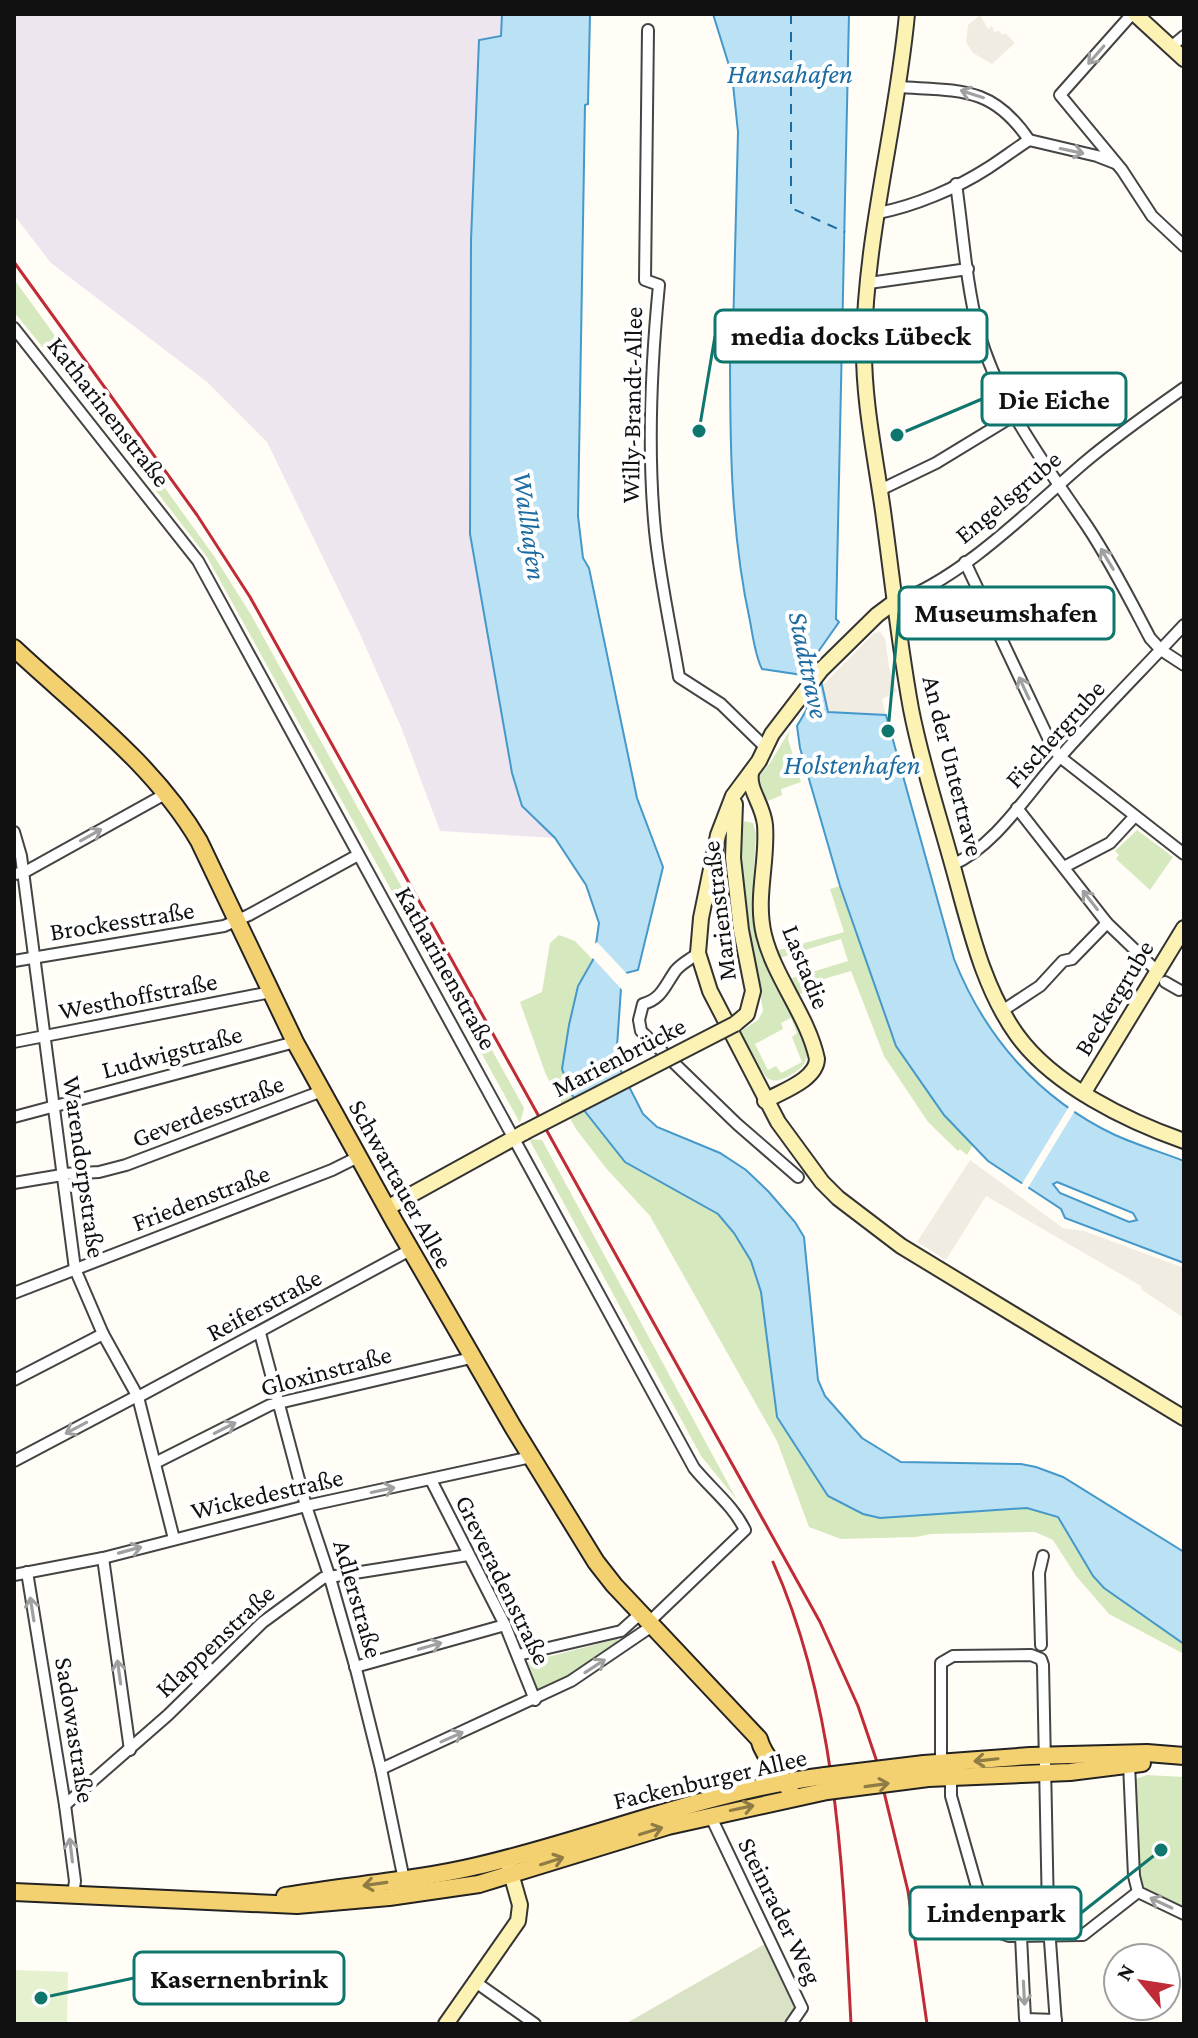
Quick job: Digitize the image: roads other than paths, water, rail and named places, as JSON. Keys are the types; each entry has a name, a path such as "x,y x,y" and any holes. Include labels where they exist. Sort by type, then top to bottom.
{"main road":[{"name":"An der Untertrave","path":"907,14 864,325 864,382 893,603 912,713 976,948 1002,1011 1034,1056 1051,1071 1154,1130 1184,1141"},
{"path":"1133,14 1184,59"},
{"path":"893,603 840,652 789,716 733,796 718,835 701,918 698,953 710,991 765,1101 822,1182 838,1198 901,1246 1184,1418"},
{"name":"Schwartauer Allee","path":"15,651 129,754 167,793 199,841 295,1042 358,1157 471,1358 596,1562 761,1745 766,1741 797,1788"},
{"name":"Lastadie","path":"752,772 751,787 764,810 765,822 760,907 763,932 772,960 817,1059 817,1067 809,1075 765,1101"},
{"name":"Marienstraße","path":"735,1024 747,1014 753,991 741,930 733,858 733,820 740,788"},
{"path":"733,820 741,812 748,811 765,822"},
{"path":"710,874 721,859 733,858"},
{"name":"Beckergrube","path":"1084,1092 1161,977 1184,928"},
{"name":"Marienbrücke","path":"520,1135 735,1024"},
{"path":"387,1208 520,1135"},
{"path":"750,1790 760,1774 761,1745"},
{"name":"Fackenburger Allee","path":"946,1770 1046,1755 1183,1757"},
{"name":"Fackenburger Allee","path":"14,1892 297,1905 389,1897 479,1884 510,1866 641,1817 750,1790 797,1788 926,1771 1046,1773 1183,1757"},
{"name":"Fackenburger Allee","path":"255,1902 510,1866 710,1815 797,1788"},
{"path":"446,2024 518,1921 520,1905 510,1866"}],"street":[{"path":"1133,14 1060,95 1110,154 1152,216 1184,246"},
{"name":"Willy-Brandt-Allee","path":"648,30 645,280 659,285 651,439 658,552 679,677 721,704 767,747"},
{"path":"1171,47 1184,36"},
{"path":"898,87 961,90 979,95 1006,112 1029,140 1115,163"},
{"path":"878,213 956,184 987,169 1029,140"},
{"path":"956,184 979,331 996,377 1030,443 1088,528 1150,638 1161,650 1184,665"},
{"path":"869,283 968,269"},
{"name":"Katharinenstraße","path":"14,328 198,561 358,855 520,1135 694,1468 713,1491 737,1512 745,1530 647,1621"},
{"name":"Engelsgrube","path":"893,603 913,596 965,562 1112,440 1184,388"},
{"path":"880,490 925,469 1015,415"},
{"path":"965,562 1060,757 1184,854"},
{"name":"Fischergrube","path":"952,865 971,857 1184,625"},
{"path":"18,873 167,793"},
{"path":"1017,808 1107,923 1161,977 1181,991"},
{"path":"1064,867 1110,843 1134,817"},
{"name":"Warendorpstraße","path":"14,832 75,1269 103,1334 138,1397 174,1539"},
{"name":"Brockesstraße","path":"14,961 212,929 237,921 358,855"},
{"path":"1002,1011 1040,986 1063,961 1072,959 1107,923"},
{"path":"698,953 678,968 654,1001 643,1004 639,1020 641,1031 737,1124 798,1177"},
{"name":"Westhoffstraße","path":"14,1042 271,992"},
{"name":"Ludwigstraße","path":"14,1117 295,1042"},
{"name":"Geverdesstraße","path":"14,1183 99,1172 126,1165 322,1091"},
{"name":"Friedenstraße","path":"14,1293 332,1170 358,1157"},
{"name":"Reiferstraße","path":"14,1461 260,1333 410,1250"},
{"name":"Adlerstraße","path":"260,1333 306,1506 355,1667 381,1769 404,1880"},
{"path":"14,1380 103,1334"},
{"name":"Gloxinstraße","path":"155,1463 278,1402 471,1358"},
{"name":"Wickedestraße","path":"14,1575 103,1558 306,1506 531,1457"},
{"name":"Greveradenstraße","path":"431,1480 505,1625 535,1700"},
{"name":"Klappenstraße","path":"65,1805 130,1750 263,1622 323,1578 468,1555"},
{"path":"1041,1645 1039,1573 1043,1556"},
{"path":"103,1558 130,1750"},
{"name":"Sadowastraße","path":"27,1572 65,1805 75,1881 73,1895"},
{"path":"518,1655 621,1631 647,1621"},
{"path":"381,1769 535,1700 583,1674 630,1643 647,1621"},
{"path":"355,1667 505,1625"},
{"path":"621,1631 630,1643"},
{"path":"1021,1936 1025,2019 1056,2022 1049,1937 1043,1665 1041,1659 1031,1655 953,1656 944,1660 939,1673 946,1770 987,1922 998,1932 1021,1936 1049,1937 1083,1935 1138,1892"},
{"path":"1129,1764 1134,1876 1138,1892"},
{"name":"Steinrader Weg","path":"710,1815 802,2008 791,2024"},
{"path":"1138,1892 1184,1914"},
{"path":"474,1981 535,2024"}],"water":[{"name":"Wallhafen","path":"502,14 590,14 588,104 585,105 578,516 583,558 589,568 637,798 663,867 638,970 622,974 616,1061 643,1114 657,1127 720,1153 746,1170 795,1222 804,1237 818,1380 825,1396 862,1438 901,1462 1021,1464 1036,1467 1063,1477 1184,1552 1184,1644 1104,1588 1093,1576 1058,1517 1027,1508 880,1518 863,1514 828,1496 777,1417 761,1292 751,1261 734,1233 718,1214 625,1162 572,1095 562,1069 578,986 594,958 599,923 586,885 555,838 522,806 512,773 470,534 471,240 479,40 501,36"},
{"path":"713,14 849,14 836,619 839,622 818,652 817,662 828,712 886,715 954,959 982,1014 1018,1063 1062,1103 1088,1120 1123,1139 1184,1161 1184,1263 1065,1218 1061,1209 988,1161 944,1115 896,1046 840,886 800,748 797,726 807,709 802,675 762,669 754,646 743,585 734,513 731,441 730,332 733,332 738,132 732,75","holes":["1057,1182 1133,1213 1137,1220 1129,1222 1060,1193 1053,1184"]}],"railway":[{"path":"14,262 197,515 250,597 820,1622 858,1706 876,1759 908,1891 927,2024"},
{"path":"773,1562 794,1617 824,1730 840,1848 851,2024"}],"place":[{"name":"media docks Lübeck","path":"699,431"},
{"name":"Die Eiche","path":"897,435"},
{"name":"Museumshafen","path":"888,731"},
{"name":"Lindenpark","path":"1161,1850"},
{"name":"Kasernenbrink","path":"41,1998"}],"water label":[{"name":"Hansahafen","path":"790,73"},
{"name":"Stadttrave","path":"809,665"},
{"name":"Holstenhafen","path":"852,764"}]}
